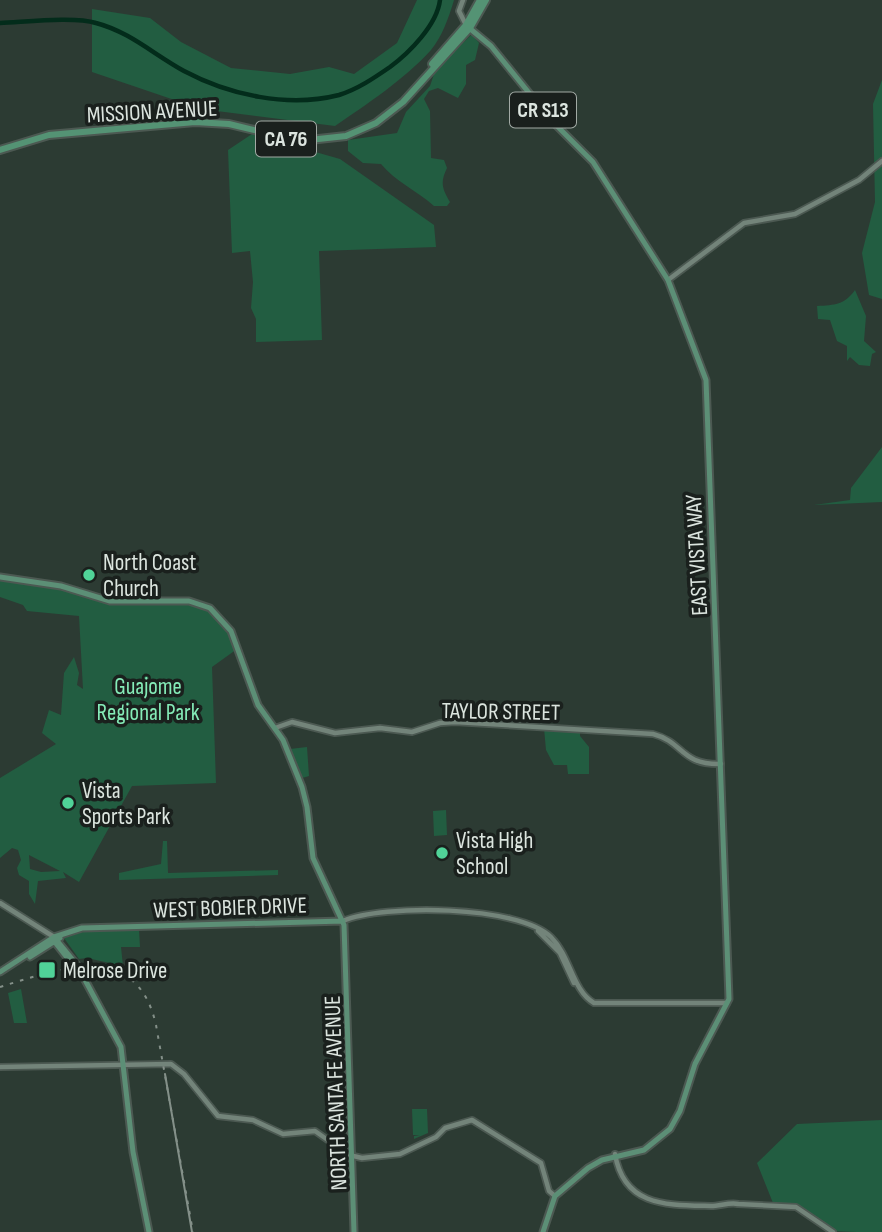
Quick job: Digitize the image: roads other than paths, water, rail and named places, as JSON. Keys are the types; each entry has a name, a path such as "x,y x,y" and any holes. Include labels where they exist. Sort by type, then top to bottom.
{"highway":[{"name":"MISSION AVENUE","path":"468,26 480,0"},
{"name":"MISSION AVENUE","path":"4,146 57,131 196,118 228,121 294,137 343,134 371,122 394,107 468,26 486,0"}],"main road":[{"path":"463,0 459,11 468,26"},
{"name":"EAST VISTA WAY","path":"468,26 491,46 551,120 584,151 668,279 709,394 710,508 731,985 728,1003 695,1063 677,1118 655,1143 598,1161 554,1196 542,1232"},
{"path":"668,279 744,223 795,214 859,180 882,161"},
{"name":"NORTH SANTA FE AVENUE","path":"0,577 61,586 110,601 182,600 210,608 231,631 258,705 283,740 306,798 316,869 343,921 349,988 355,1231"},
{"name":"TAYLOR STREET","path":"275,728 292,722 335,733 380,727 412,732 440,723 455,722 653,734 669,741 696,762 722,764"},
{"path":"0,905 55,939 82,975 115,1031 123,1064 149,1232"},
{"path":"343,921 363,914 469,911 514,919 535,926 551,937 568,960 581,993 592,1002 604,1005 728,1003"},
{"name":"WEST BOBIER DRIVE","path":"55,939 74,932 118,928 343,921"},
{"path":"0,974 55,939"},
{"path":"0,974 55,939"},
{"path":"16,966 26,956"},
{"name":"NORTH SANTA FE AVENUE","path":"347,969 353,1157"},
{"path":"346,981 349,988"},
{"path":"0,1067 152,1063 174,1065 219,1117 250,1119 283,1134 315,1131 353,1157 400,1154 436,1137 446,1129 472,1120 541,1163 547,1173 549,1191 554,1196"},
{"path":"195,1089 205,1088"},
{"path":"615,1155 626,1183 644,1198 662,1203 796,1207 833,1232"},
{"name":"EAST VISTA WAY","path":"542,1232 554,1196 587,1165 615,1155"},
{"path":"579,1175 587,1165"},
{"path":"143,1205 152,1211"}],"waterway":[{"path":"0,23 63,20 96,23 120,32 184,71 220,87 259,97 320,99 346,93 390,67 428,28 440,0"}],"tram line":[{"path":"165,1074 192,1232"}],"railway":[{"path":"0,987 70,968 114,970 132,980 146,998 156,1025 193,1232"}],"place":[{"name":"North Coast Church","path":"89,575"},
{"name":"Vista Sports Park","path":"68,803"},
{"name":"Vista High School","path":"442,853"},
{"name":"Melrose Drive","path":"47,970"}],"park label":[{"name":"Guajome Regional Park","path":"148,699"}]}
